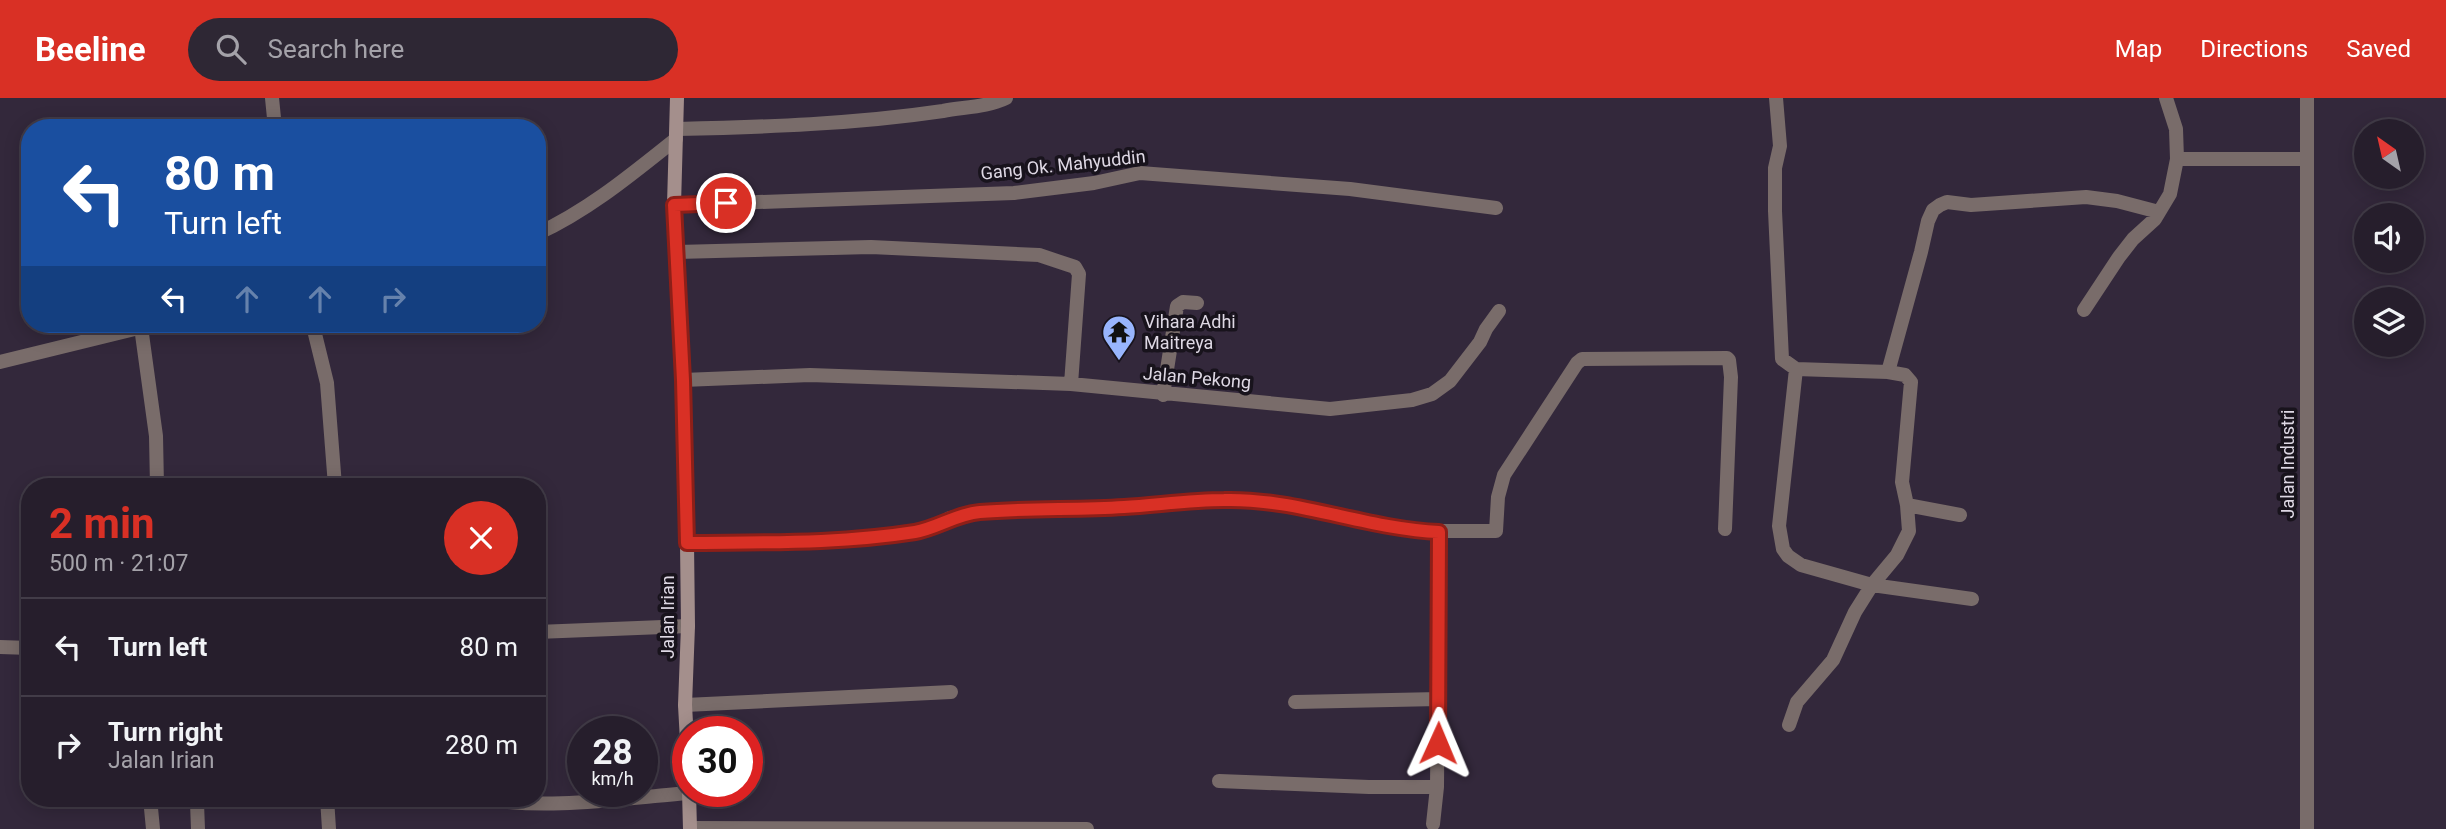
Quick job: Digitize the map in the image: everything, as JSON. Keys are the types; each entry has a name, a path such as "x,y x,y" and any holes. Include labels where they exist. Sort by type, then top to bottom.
{"main road":[{"name":"Jalan Irian","path":"677,98 674,205 683,380 687,543 686,716"},
{"path":"689,807 690,828"}],"street":[{"path":"272,98 274,119"},
{"path":"546,230 569,219 611,191 676,134 892,119 1006,98"},
{"path":"1776,98 1780,146 1775,168 1775,211 1782,359 1796,369 1888,372 1905,375 1911,382 1902,482 1909,531 1903,547 1872,585 1855,612 1833,660 1797,702 1789,725"},
{"path":"2084,310 2119,257 2159,212 2170,194 2177,159 2176,130 2166,98"},
{"name":"Jalan Industri","path":"2307,98 2307,829"},
{"path":"2177,159 2307,159"},
{"name":"Gang Ok. Mahyuddin","path":"674,205 1014,193 1094,183 1140,173 1350,190 1496,208"},
{"path":"1888,372 1927,221 1933,210 1940,205 1947,202 1970,205 2086,197 2118,201 2159,212"},
{"path":"677,252 871,247 1039,255 1075,267 1079,274 1071,384"},
{"path":"1163,395 1177,306 1183,302 1197,303"},
{"name":"Jalan Pekong","path":"683,380 810,375 1071,384 1329,409 1412,400 1432,394 1450,381 1480,342 1499,311"},
{"path":"0,362 116,333"},
{"path":"149,333 157,478"},
{"path":"315,334 327,383 334,478"},
{"path":"687,543 843,541 927,530 950,518 979,512 1122,507 1226,499 1278,503 1416,531 1496,531 1498,497 1504,475 1582,359 1729,360 1731,377 1725,529"},
{"path":"1796,369 1779,526 1781,543 1788,556 1801,565 1872,585 1972,599"},
{"path":"1907,505 1960,515"},
{"path":"1433,824 1437,787 1439,699 1439,532"},
{"path":"546,632 688,626"},
{"path":"0,647 21,648"},
{"path":"685,705 951,692"},
{"path":"1295,702 1439,699"},
{"path":"1219,781 1369,788 1437,787"},
{"path":"546,803 672,793"},
{"path":"151,807 153,829"},
{"path":"197,807 198,829"},
{"path":"328,807 329,829"},
{"path":"690,828 1087,829"}],"place":[{"name":"Vihara Adhi Maitreya","path":"1119,362"}],"route":[{"path":"726,203 674,205 683,380 687,543 843,541 927,530 950,518 979,512 1122,507 1226,499 1278,503 1332,516 1416,531 1439,532 1438,743"}]}
